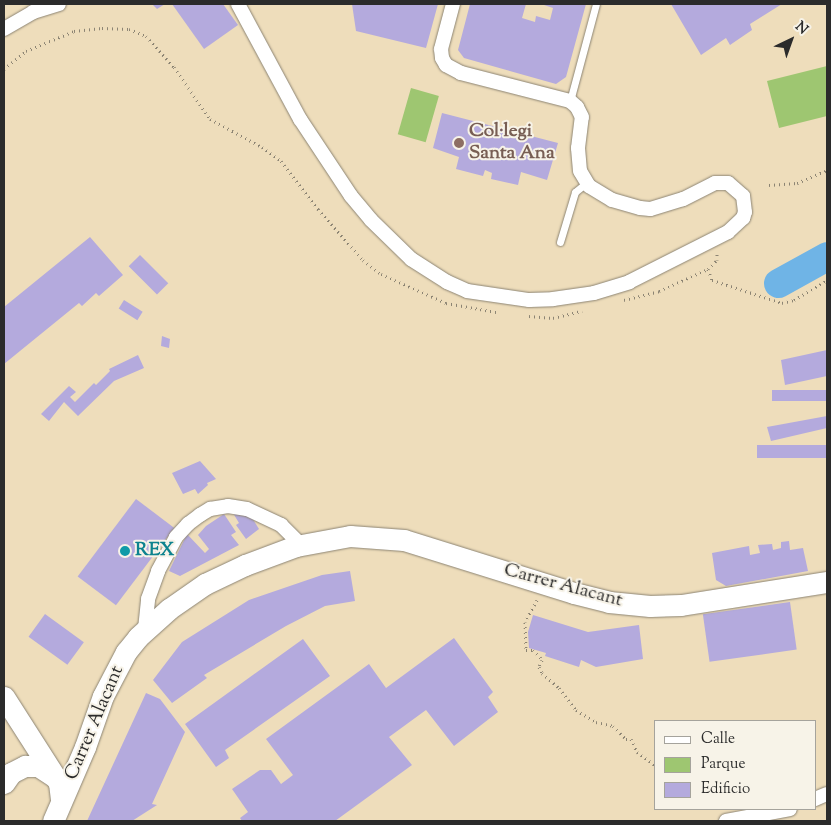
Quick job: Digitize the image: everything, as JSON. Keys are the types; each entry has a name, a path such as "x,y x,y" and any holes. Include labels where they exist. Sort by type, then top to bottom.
{"main road":[{"name":"Carrer Alacant","path":"53,821 85,747 103,696 126,652 145,629 169,608 205,584 245,565 301,545 350,536 404,540 609,602 669,606 827,582"},
{"path":"4,697 59,783 61,800"},
{"path":"4,783 11,773 25,766 38,766 55,778"}],"street":[{"path":"4,29 33,12 59,4"},
{"path":"238,4 300,119 351,196 371,220 411,259 447,282 467,291 509,298 553,300 615,288 737,226 745,212 743,196 728,183 714,183 684,199 650,208 640,208 612,200 586,183 580,171 582,117 577,107 570,102 461,73 446,65 442,58 442,49 454,4"},
{"path":"145,629 148,599 158,572 176,537 200,515 210,509 228,506 247,509 281,526 301,545"},
{"path":"726,821 784,810"},
{"path":"780,821 788,810"}],"lane":[{"path":"570,102 596,4"},
{"path":"560,242 575,192 586,183"}],"path":[{"path":"768,185 797,183 827,170"},
{"path":"708,269 712,280 782,303 794,300 827,280"},
{"path":"546,584 525,622 526,650 533,650 540,657 542,660 539,667 542,673 559,688 576,710 596,722 614,726 626,739 631,739 637,752 654,763"}],"green space":[{"path":"827,66 827,116 779,128 767,81"},
{"path":"411,88 439,96 426,142 398,134"}],"building":[{"path":"152,4 165,4 157,9"},
{"path":"172,4 223,4 238,25 204,49"},
{"path":"352,4 438,4 426,48 356,31"},
{"path":"470,4 526,4 522,18 535,22 536,16 550,20 553,8 541,4 586,4 566,77 556,84 464,58 458,50"},
{"path":"671,4 782,4 750,24 752,30 730,45 726,38 701,55"},
{"path":"442,113 558,143 547,180 521,172 518,185 491,179 492,173 485,170 483,176 456,169 459,157 433,148"},
{"path":"90,237 123,275 99,296 96,293 82,306 79,303 4,364 4,307"},
{"path":"140,255 168,283 157,295 129,266"},
{"path":"124,300 143,312 137,320 119,308"},
{"path":"162,336 170,339 169,348 161,346"},
{"path":"827,350 827,376 785,385 781,360"},
{"path":"138,355 144,368 114,381 78,416 64,402 49,421 41,414 69,386 76,392 70,397 75,402 94,383 96,385 110,371 109,369"},
{"path":"772,390 827,390 827,401 772,401"},
{"path":"827,416 827,428 771,441 767,427"},
{"path":"757,445 827,445 827,458 757,458"},
{"path":"200,461 216,479 207,483 208,485 198,494 195,489 183,494 172,473"},
{"name":"REX","path":"136,499 174,528 116,605 78,576"},
{"path":"233,513 251,516 259,529 246,539 236,525 239,523"},
{"path":"224,514 236,532 231,535 239,545 180,576 169,571 187,534 205,553 209,549 198,535 206,526"},
{"path":"789,541 790,550 803,548 808,571 726,586 716,580 712,553 749,546 750,555 760,553 758,545 772,544 773,550 781,548 781,542"},
{"path":"350,571 355,601 325,606 286,626 204,675 207,678 172,703 153,680 182,642 249,600 322,575"},
{"path":"790,602 797,650 710,662 703,614"},
{"path":"45,614 84,642 67,665 29,637"},
{"path":"533,615 588,632 639,625 643,659 596,667 581,660 579,667 545,656 546,653 529,648 528,632"},
{"path":"454,638 493,692 488,697 498,712 454,746 426,710 389,737 412,765 335,821 242,821 240,818 248,812 232,789 260,770 271,770 281,784 293,775 266,739 369,664 386,688"},
{"path":"303,639 330,676 225,750 229,758 216,767 185,724"},
{"path":"146,693 160,699 185,732 152,804 157,805 132,821 87,821"}],"waterway":[{"path":"778,283 827,256"}],"place":[{"name":"Col·legi Santa Ana","path":"459,143"},
{"name":"REX","path":"125,551"}]}
